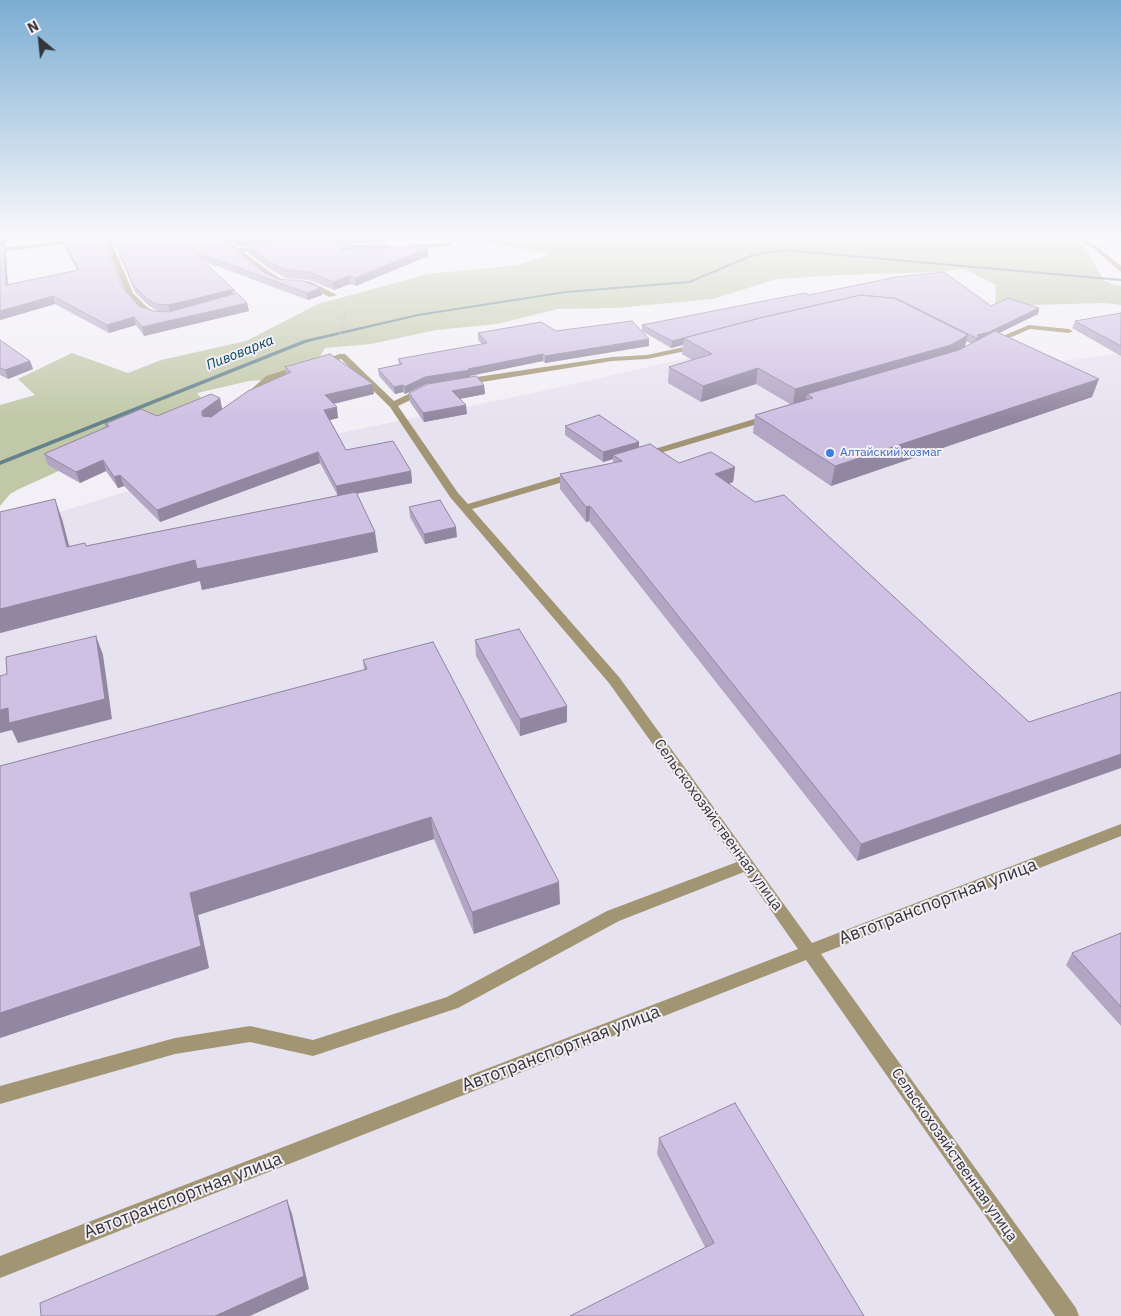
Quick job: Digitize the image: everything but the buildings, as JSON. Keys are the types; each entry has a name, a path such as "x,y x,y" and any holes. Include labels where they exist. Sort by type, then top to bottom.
{"street":[{"path":"133,297 145,310 162,316"},
{"path":"983,346 1029,328 1070,332"},
{"path":"455,383 612,359 647,356 704,344"},
{"name":"Сельскохозяйственная улица","path":"241,402 269,378 342,356 393,405 454,495 614,680 1068,1316"},
{"path":"393,405 426,389 436,387"},
{"path":"637,457 780,414"},
{"path":"466,508 590,471"},
{"name":"Автотранспортная улица","path":"0,1267 1121,830"},
{"path":"0,1095 175,1046 250,1034 313,1048 452,1003 613,916 747,864"}],"path":[{"path":"338,337 346,308"}],"shaded area":[{"path":"881,314 1013,368 1121,353 1121,1316 0,1316 0,530 273,447 538,392"}],"green space":[{"path":"342,297 718,297 616,308 558,309 497,324 436,330 371,344 325,348 319,358 285,379 249,381 197,393 206,404 19,489 10,494 0,506 0,405 35,395 18,379 72,353 128,373 161,360 246,341 318,304"},
{"path":"995,297 1121,297 1121,305 1106,303 995,306"}],"waterway":[{"name":"Пивоварка","path":"0,463 306,341 418,315 531,297"}],"place":[{"name":"Алтайский хозмаг","path":"830,453"}]}
